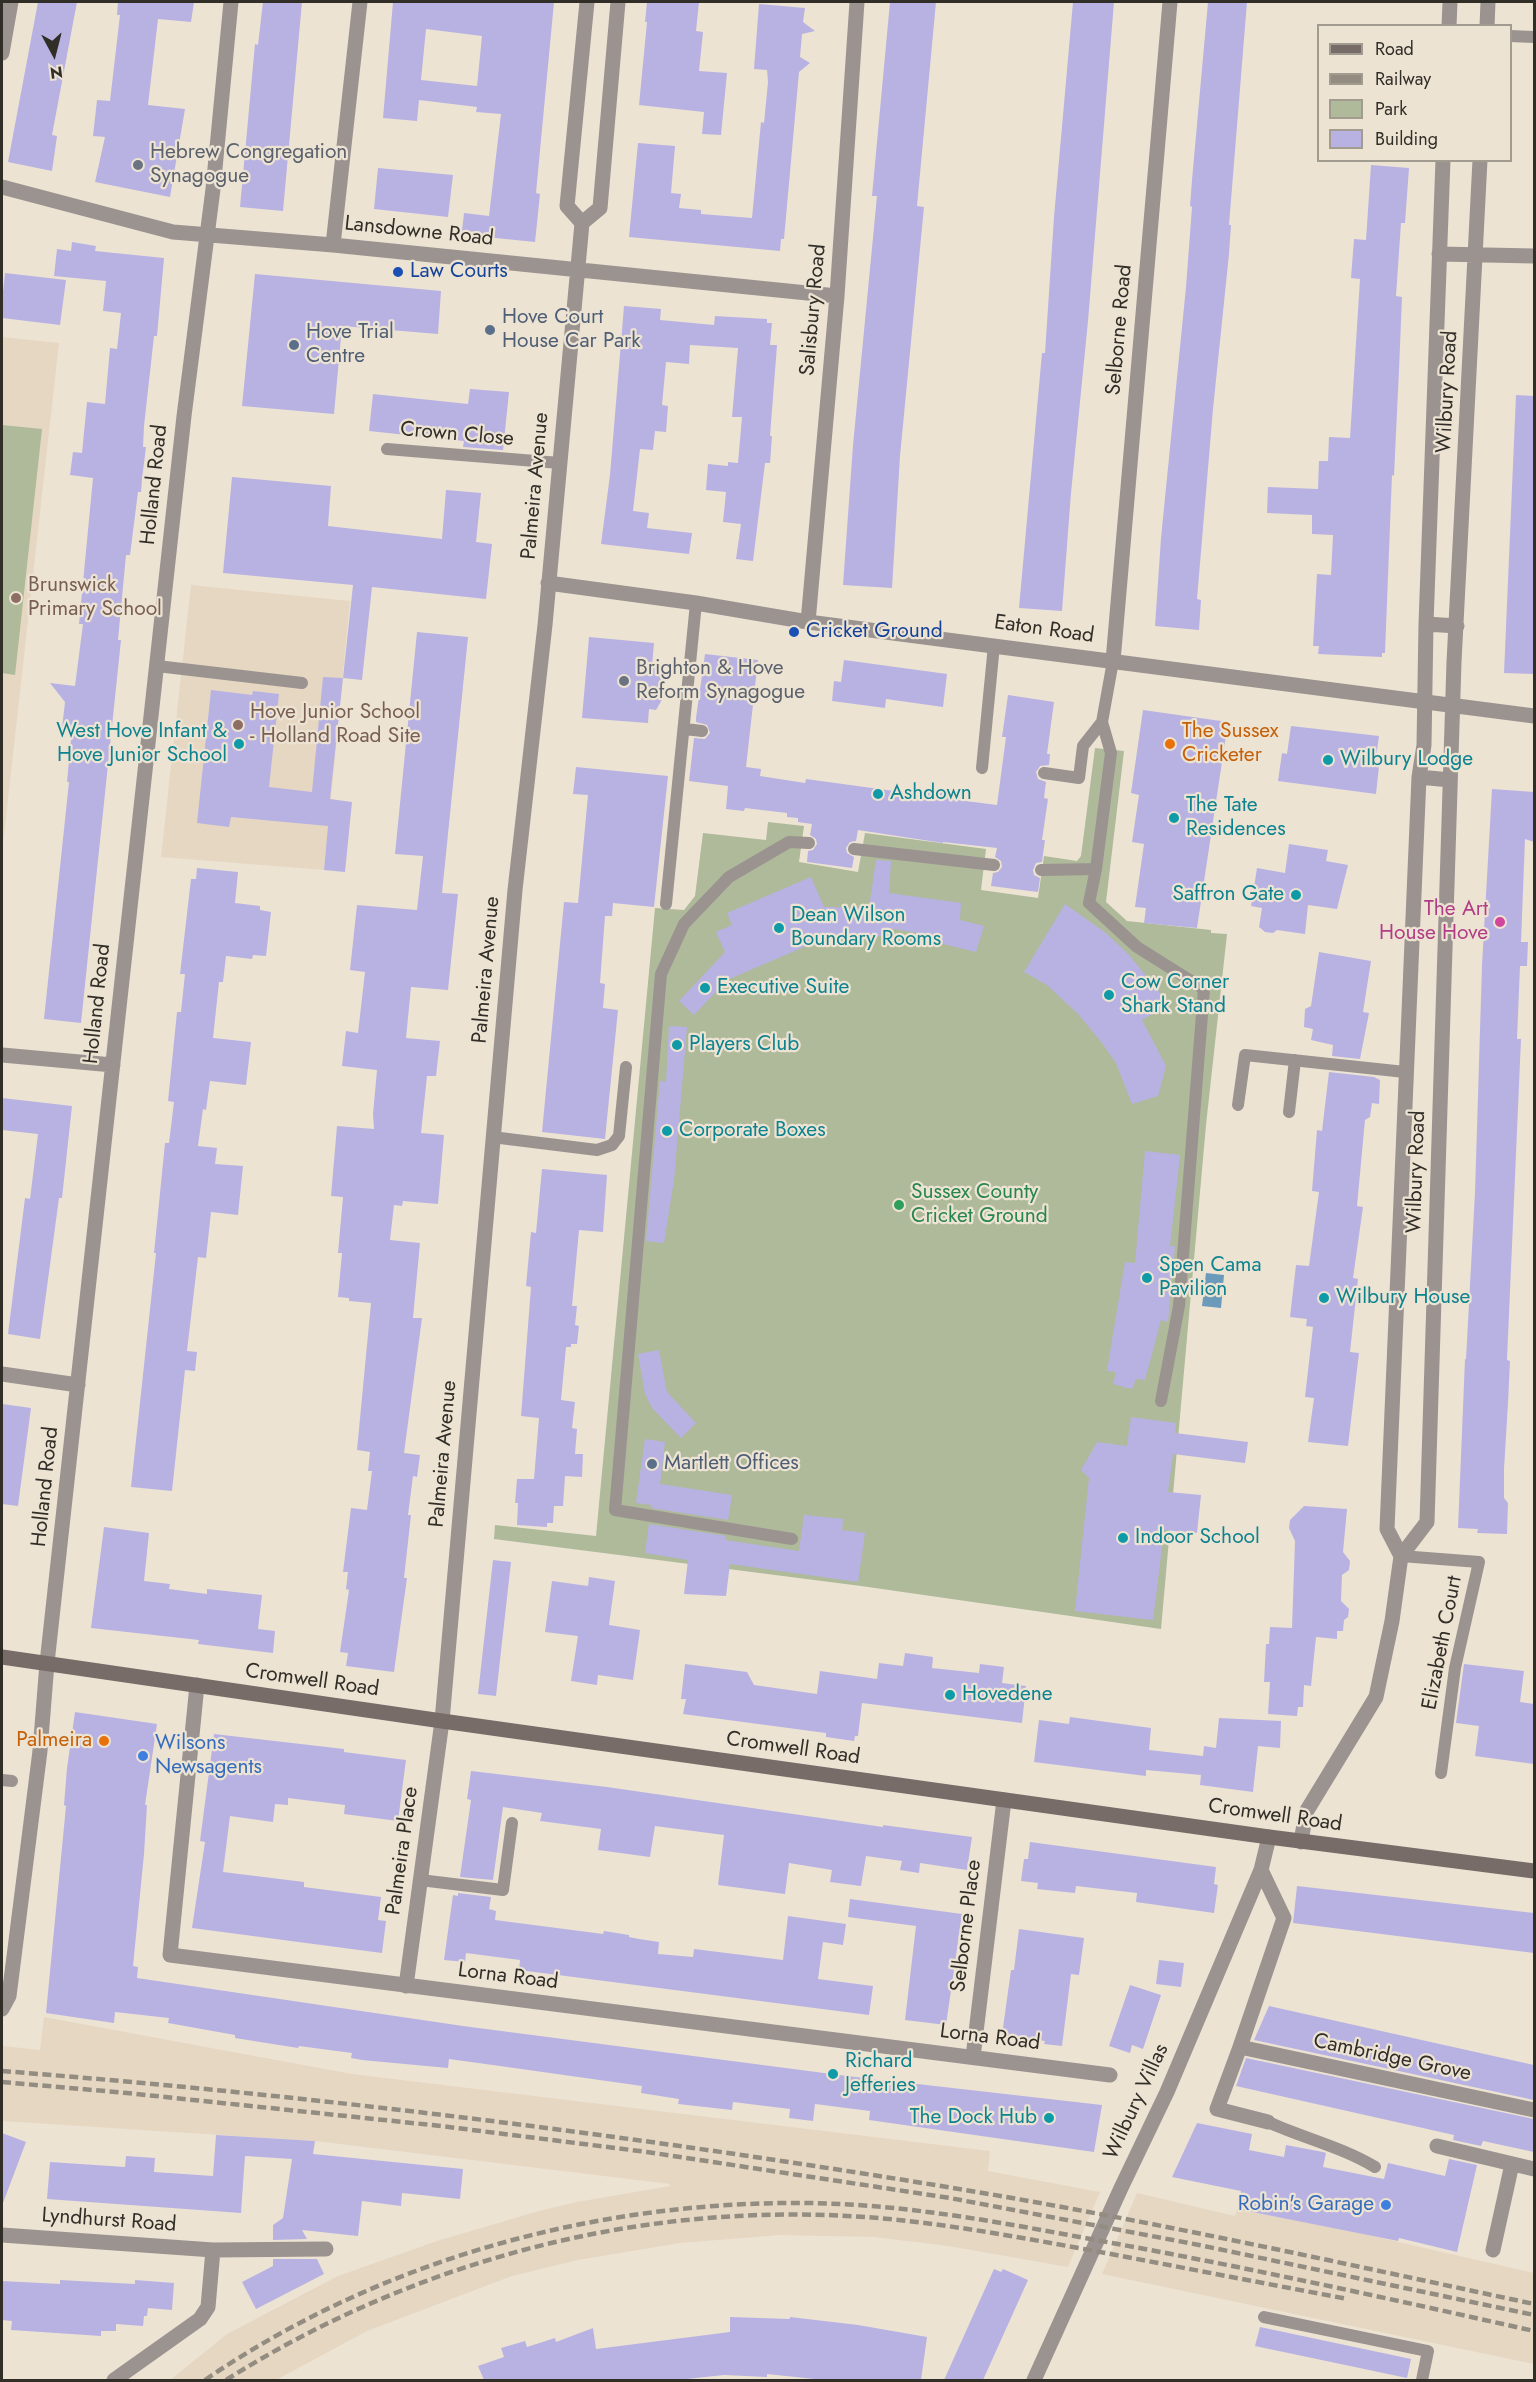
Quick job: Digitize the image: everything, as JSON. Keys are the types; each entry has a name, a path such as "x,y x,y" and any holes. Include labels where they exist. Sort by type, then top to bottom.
{"main road":[{"name":"Cromwell Road","path":"2,1657 1301,1842 1534,1871"}],"street":[{"path":"2,53 11,2"},
{"name":"Holland Road","path":"2,2010 9,1996 40,1751 47,1663 231,2"},
{"path":"333,245 360,2"},
{"path":"587,2 567,206 582,223 600,208 618,2"},
{"name":"Salisbury Road","path":"808,622 837,296 857,2"},
{"name":"Selborne Road","path":"1113,661 1170,2"},
{"path":"1449,24 1450,2"},
{"path":"1487,24 1488,2"},
{"name":"Wilbury Road","path":"1443,162 1426,624 1424,745 1419,777 1405,1072 1387,1529 1401,1556 1428,1522 1450,780 1480,162"},
{"name":"Lansdowne Road","path":"2,187 173,232 333,245 837,296"},
{"name":"Palmeira Avenue","path":"441,1721 515,890 548,583 582,223"},
{"path":"1439,254 1534,256"},
{"name":"Eaton Road","path":"548,583 696,603 808,622 1534,716"},
{"path":"1426,624 1457,626"},
{"path":"1419,777 1450,780"},
{"path":"2,1055 113,1065"},
{"path":"2,1374 78,1385"},
{"path":"1301,1842 1306,1812 1376,1697 1392,1621 1401,1556"},
{"name":"Lorna Road","path":"197,1685 170,1955 1110,2074"},
{"name":"Palmeira Place","path":"406,1986 441,1721"},
{"name":"Selborne Place","path":"973,2057 1004,1800"},
{"name":"Wilbury Villas","path":"1034,2380 1120,2188 1167,2092 1261,1870 1269,1837"},
{"path":"1261,1870 1284,1918 1217,2109 1268,2122"},
{"name":"Cambridge Grove","path":"1240,2047 1534,2110"},
{"path":"1437,2146 1534,2169"},
{"path":"1492,2250 1512,2164"},
{"name":"Lyndhurst Road","path":"2,2235 213,2250 326,2249"},
{"path":"114,2380 200,2319 208,2307 213,2250"}],"lane":[{"path":"1512,36 1534,37"},
{"name":"Crown Close","path":"387,449 560,463"},
{"path":"666,904 696,603"},
{"path":"982,768 994,645"},
{"path":"1113,661 1102,722 1112,753 1089,903 1137,947 1204,989 1179,1306 1161,1401"},
{"path":"157,666 302,683"},
{"path":"1044,773 1078,778 1083,746 1102,722"},
{"path":"685,729 702,731"},
{"path":"792,1539 615,1510 661,974 684,924 729,877 789,842 809,843"},
{"path":"854,849 994,865"},
{"path":"1041,870 1096,869"},
{"path":"1238,1105 1245,1054 1405,1072"},
{"path":"1289,1112 1295,1060"},
{"path":"492,1137 597,1150 612,1145 619,1136 626,1067"},
{"name":"Elizabeth Court","path":"1401,1556 1479,1562 1455,1668 1441,1773"},
{"path":"420,1880 503,1890 512,1822"},
{"path":"1268,2122 1294,2134 1361,2158 1375,2167"},
{"path":"1264,2317 1428,2351 1422,2380"}],"shaded area":[{"name":"Brunswick Primary School","path":"2,337 59,343 2,853"},
{"path":"191,585 350,601 324,870 161,857"},
{"path":"44,2017 352,2074 990,2151 988,2171 1100,2192 1068,2267 948,2246 874,2237 780,2235 680,2243 578,2260 512,2276 367,2331 276,2380 170,2380 227,2334 338,2276 437,2241 539,2211 670,2186 670,2184 315,2141 2,2121 2,2046 40,2050"},
{"path":"1137,2193 1235,2216 1237,2209 1359,2233 1534,2273 1534,2364 1102,2274"}],"green space":[{"path":"2,425 42,429 15,675 2,673"},
{"path":"1095,748 1124,751 1106,902 1127,921 1211,930 1211,933 1227,934 1206,1125 1161,1629 861,1586 494,1539 495,1525 596,1536 655,908 684,910 695,896 703,833 766,840 768,822 804,826 799,862 858,872 865,833 986,849 981,890 1038,898 1044,856 1077,861 1081,856"}],"water":[{"path":"1206,1273 1224,1275 1221,1308 1202,1306"}],"building":[{"path":"38,2 77,2 52,135 57,136 52,171 8,162"},
{"path":"118,2 194,2 191,22 158,19 148,105 185,109 170,197 95,182 105,137 93,136 97,100 110,101 120,15 117,15"},
{"path":"263,2 302,2 283,211 240,207 255,44 258,45"},
{"path":"393,2 554,2 536,193 540,194 535,242 476,236 477,232 462,231 464,213 489,216 501,114 476,112 477,107 419,100 417,121 383,118","holes":["426,29 482,36 477,86 421,80"]},
{"path":"647,2 699,2 696,31 703,32 699,71 727,73 721,135 702,134 704,112 639,105"},
{"path":"890,2 936,2 917,206 924,207 900,456 892,588 843,585 853,445 877,196 872,196"},
{"path":"1073,2 1114,2 1062,611 1019,608 1042,353 1045,353 1054,217"},
{"path":"1208,2 1247,2 1229,225 1231,225 1229,254 1197,599 1201,600 1199,630 1155,626 1161,538 1186,287 1192,180"},
{"path":"759,4 805,8 803,22 815,31 802,34 800,57 810,63 799,72 784,239 781,239 780,251 629,237 638,143 675,146 671,193 681,194 679,208 701,210 701,214 752,218 761,122 764,123 768,82 767,70 754,69"},
{"path":"1371,165 1409,168 1405,223 1401,223 1396,296 1402,297 1385,653 1382,653 1382,657 1318,654 1319,646 1313,646 1317,574 1331,575 1333,535 1312,534 1312,515 1267,513 1268,487 1318,489 1319,461 1328,461 1329,437 1350,438 1360,279 1351,278 1354,239 1366,240"},
{"path":"378,168 453,175 448,217 374,209"},
{"path":"72,242 96,246 95,251 164,258 157,336 154,336 144,426 143,447 146,447 141,492 138,492 130,555 126,555 118,640 121,640 81,1023 44,1019 69,782 67,782 72,729 62,728 65,702 50,683 75,686 83,624 79,624 93,478 70,475 73,452 82,453 87,402 105,404 110,348 117,349 121,313 103,311 106,281 54,276 57,249 71,251"},
{"path":"5,273 66,280 60,325 2,318"},
{"name":"Hove Trial Centre","path":"255,274 441,291 438,334 342,326 334,414 242,406"},
{"path":"624,306 661,309 660,320 714,325 715,316 767,319 767,323 772,323 770,345 777,345 770,463 765,463 753,561 736,559 741,524 723,522 726,492 706,490 708,464 728,466 728,462 738,463 742,417 732,417 738,348 690,345 689,364 666,362 662,405 668,406 666,432 655,431 653,450 640,449 633,511 649,513 647,528 692,533 689,554 601,544 610,475"},
{"path":"470,389 509,392 503,450 463,447 464,441 369,431 373,394 468,404"},
{"path":"1516,395 1534,396 1534,674 1504,673"},
{"path":"232,477 331,486 328,526 442,539 446,490 481,493 476,542 492,544 486,599 372,587 362,680 343,678 353,585 223,573"},
{"path":"417,632 468,637 442,893 458,894 448,990 411,987 406,1038 440,1041 436,1076 427,1076 421,1133 444,1135 438,1204 403,1201 402,1206 394,1205 390,1240 420,1243 413,1318 422,1318 404,1453 420,1455 417,1477 413,1476 408,1515 411,1515 404,1578 407,1578 394,1672 346,1666 348,1653 340,1652 349,1590 346,1589 348,1572 343,1572 351,1508 367,1510 372,1471 368,1471 370,1452 357,1450 371,1303 349,1301 349,1298 338,1297 342,1253 338,1253 343,1197 331,1196 337,1126 374,1129 377,1070 342,1066 346,1031 358,1033 365,972 350,970 357,905 417,910 423,856 395,854"},
{"name":"Brighton & Hove Reform Synagogue","path":"589,637 654,643 652,666 659,666 659,674 665,689 656,710 649,709 648,723 582,718"},
{"name":"Ashdown","path":"705,654 758,660 746,767 761,769 760,776 805,783 806,779 916,794 917,790 950,794 950,799 997,805 1006,737 1002,737 1008,695 1054,702 1047,754 1050,754 1049,765 1040,766 1036,772 1038,779 1046,782 1044,798 1048,799 1042,840 1045,840 1042,862 1036,863 1033,870 1034,875 1040,878 1038,892 991,886 993,873 998,872 1002,867 1001,861 995,857 997,848 943,843 858,830 856,841 850,842 846,848 847,853 854,857 852,868 807,862 808,851 813,850 817,844 816,839 810,835 812,824 798,822 798,818 787,817 787,813 745,808 744,811 726,809 728,786 689,781 694,738 705,739 710,733 707,725 696,722"},
{"path":"844,660 947,674 943,707 886,699 885,708 832,701 834,681 841,682"},
{"name":"West Hove Infant & Hove Junior School","path":"323,677 343,678 330,799 352,802 345,872 324,870 328,826 231,817 229,827 197,823 211,690 252,695 253,691 279,694 269,787 312,792"},
{"name":"The Tate Residences","path":"1143,710 1228,722 1197,928 1144,923 1146,908 1135,907 1144,844 1132,842 1139,795 1131,793"},
{"name":"Wilbury Lodge","path":"1291,726 1379,736 1375,766 1379,766 1376,794 1278,781 1282,753 1287,754"},
{"path":"576,767 668,776 654,907 613,903 612,916 605,916 600,983 605,984 603,1008 618,1010 605,1139 542,1132 564,902 578,903 588,795 573,794"},
{"path":"1492,789 1534,792 1534,842 1525,839 1521,942 1528,942 1527,966 1520,966 1517,1039 1521,1039 1504,1469 1504,1498 1508,1503 1507,1534 1477,1533 1478,1529 1458,1528 1475,1192 1482,965"},
{"name":"Saffron Gate","path":"1289,844 1328,850 1326,861 1348,865 1337,909 1308,905 1305,934 1277,930 1273,933 1265,932 1259,927 1262,908 1251,906 1257,868 1285,873"},
{"path":"876,860 891,861 889,893 961,903 960,920 984,926 976,952 935,942 936,936 888,928 887,936 832,935 727,980 694,1015 679,1001 725,952 716,932 732,925 727,913 811,877 824,907 869,908"},
{"path":"197,868 238,872 235,903 260,906 260,910 271,912 266,956 253,955 252,959 226,956 223,982 219,982 213,1038 251,1042 246,1085 210,1081 206,1110 203,1109 198,1146 217,1148 215,1164 243,1166 238,1215 211,1212 206,1258 198,1257 187,1351 197,1352 195,1371 185,1370 172,1491 131,1487 156,1253 154,1253 165,1143 169,1143 174,1102 168,1101 177,1012 181,1012 185,974 180,974 191,879 196,879"},
{"name":"Cow Corner Shark Stand","path":"1065,904 1106,933 1129,955 1169,1004 1142,1020 1166,1066 1158,1096 1132,1104 1116,1063 1102,1043 1078,1014 1047,985 1024,972"},
{"path":"1319,952 1371,961 1363,1012 1369,1013 1360,1059 1332,1056 1333,1045 1311,1040 1313,1029 1304,1027 1305,1009 1311,1006"},
{"path":"669,1026 687,1027 674,1180 664,1243 646,1241 660,1081 666,1082"},
{"path":"1329,1072 1374,1077 1380,1080 1379,1104 1372,1103 1370,1117 1365,1120 1357,1206 1363,1207 1353,1278 1358,1279 1350,1352 1359,1353 1348,1446 1308,1442 1314,1398 1305,1397 1313,1327 1306,1326 1307,1319 1290,1317 1296,1265 1309,1266 1319,1192 1312,1191 1317,1130 1322,1131"},
{"path":"2,1098 72,1106 62,1198 59,1198 40,1339 8,1334 25,1198 30,1199 38,1134 2,1130"},
{"name":"Spen Cama Pavilion","path":"1145,1151 1180,1155 1170,1246 1175,1246 1168,1322 1161,1320 1145,1380 1136,1379 1132,1389 1113,1384 1116,1372 1107,1371 1125,1262 1135,1263"},
{"path":"542,1169 607,1175 603,1232 579,1230 572,1306 577,1306 575,1325 579,1326 577,1344 566,1347 561,1400 575,1402 572,1428 577,1429 575,1454 583,1454 582,1477 565,1476 563,1506 554,1506 553,1523 547,1523 547,1527 517,1525 518,1503 515,1503 517,1479 534,1479 539,1418 521,1416 531,1287 526,1286 531,1232 536,1233"},
{"path":"659,1350 667,1392 696,1423 681,1438 652,1408 645,1394 638,1354"},
{"path":"2,1404 31,1408 18,1506 2,1504"},
{"name":"Indoor School","path":"1131,1417 1176,1423 1175,1433 1248,1442 1245,1463 1173,1454 1168,1492 1201,1495 1197,1533 1164,1530 1153,1620 1075,1611 1089,1478 1081,1470 1097,1442 1127,1446"},
{"path":"645,1439 665,1442 660,1484 732,1495 728,1520 651,1508 652,1505 636,1503"},
{"path":"1304,1506 1347,1509 1343,1552 1350,1561 1349,1570 1342,1575 1341,1601 1349,1609 1348,1617 1344,1620 1343,1631 1337,1631 1337,1639 1316,1637 1311,1686 1304,1685 1303,1707 1298,1707 1297,1716 1268,1714 1270,1682 1264,1682 1266,1644 1269,1644 1270,1627 1292,1628 1295,1541 1289,1528 1290,1520"},
{"path":"804,1515 843,1519 842,1530 865,1533 858,1582 730,1564 726,1596 684,1594 688,1560 645,1553 649,1524 726,1536 725,1540 799,1551"},
{"path":"104,1527 149,1533 144,1581 170,1584 169,1589 207,1594 207,1589 262,1595 258,1629 275,1631 273,1653 198,1644 199,1640 91,1628"},
{"path":"493,1560 511,1562 496,1696 478,1694"},
{"path":"589,1577 615,1581 609,1625 640,1630 633,1680 598,1675 597,1685 571,1681 578,1636 545,1632 552,1581 588,1586"},
{"path":"905,1653 933,1657 932,1668 979,1673 980,1664 1004,1667 1002,1683 1026,1686 1022,1723 862,1703 858,1736 855,1736 854,1741 826,1737 826,1733 683,1714 686,1699 681,1699 685,1664 747,1672 754,1685 817,1694 820,1671 877,1679 879,1663 903,1666"},
{"path":"1464,1664 1524,1671 1520,1702 1534,1704 1534,1764 1475,1756 1479,1726 1456,1723"},
{"path":"75,1712 157,1724 145,1805 147,1805 144,1854 133,1966 138,1967 137,1978 463,2026 847,2076 1102,2105 1094,2152 869,2120 870,2111 815,2104 813,2121 789,2118 790,2109 733,2102 732,2110 678,2104 679,2099 641,2093 642,2086 449,2059 448,2068 362,2060 351,2058 352,2053 299,2046 298,2048 235,2038 235,2035 168,2023 169,2018 115,2012 114,2023 46,2013 66,1806 64,1805 67,1768"},
{"path":"1070,1717 1151,1728 1149,1750 1203,1756 1204,1746 1216,1748 1219,1718 1281,1721 1280,1748 1258,1746 1253,1792 1200,1785 1201,1775 1146,1770 1146,1776 1034,1762 1039,1720 1069,1724"},
{"path":"214,1734 344,1749 344,1752 406,1760 398,1821 344,1814 345,1805 288,1798 288,1805 275,1804 273,1822 230,1816 223,1872 304,1882 304,1887 381,1897 378,1920 386,1921 382,1953 192,1928 205,1842 200,1841"},
{"path":"471,1771 607,1787 883,1827 883,1825 972,1837 967,1870 920,1863 919,1873 900,1870 902,1861 866,1856 861,1886 830,1882 832,1870 789,1863 785,1894 718,1885 724,1835 655,1826 650,1857 598,1850 601,1829 540,1821 542,1813 503,1807 493,1880 460,1877 471,1800 467,1799"},
{"path":"1030,1842 1216,1867 1214,1884 1218,1885 1214,1913 1136,1902 1137,1893 1076,1886 1075,1893 1037,1889 1038,1883 1021,1881 1024,1859 1028,1859"},
{"path":"1297,1886 1534,1913 1534,1953 1293,1923"},
{"path":"458,1893 491,1897 489,1909 496,1911 495,1920 603,1934 604,1931 629,1935 629,1937 659,1942 658,1954 693,1957 694,1949 783,1960 788,1916 846,1924 843,1945 823,1942 818,1979 873,1986 869,2015 519,1970 520,1960 466,1953 465,1962 444,1960 453,1895 458,1896"},
{"path":"850,1899 962,1914 946,2025 905,2020 916,1926 848,1917"},
{"path":"1019,1929 1084,1938 1079,1975 1071,1974 1062,2046 1044,2044 1045,2041 1002,2035"},
{"path":"1159,1960 1184,1963 1181,1987 1156,1984"},
{"path":"1130,1985 1161,1995 1143,2049 1132,2045 1130,2053 1109,2046"},
{"path":"1269,2006 1534,2065 1534,2100 1254,2040"},
{"path":"1246,2058 1534,2119 1534,2152 1483,2141 1481,2146 1453,2140 1454,2135 1236,2086"},
{"path":"1197,2123 1252,2134 1249,2150 1284,2157 1286,2145 1323,2152 1326,2153 1323,2167 1384,2179 1388,2163 1445,2176 1449,2159 1477,2165 1457,2252 1399,2238 1398,2241 1237,2209 1241,2191 1172,2177"},
{"path":"2,2133 26,2142 3,2203 2,2203"},
{"path":"216,2135 315,2141 313,2154 463,2169 460,2199 402,2193 401,2206 362,2201 358,2236 302,2230 307,2239 273,2240 273,2225 283,2218 292,2159 245,2156 241,2213 47,2199 50,2162 125,2167 126,2156 155,2158 154,2172 213,2176"},
{"path":"273,2259 317,2259 324,2274 256,2309 242,2282 273,2266"},
{"path":"994,2269 1001,2272 1003,2269 1028,2280 983,2380 944,2380"},
{"path":"60,2280 135,2284 135,2280 174,2283 172,2310 148,2308 143,2326 116,2324 116,2331 101,2331 101,2336 11,2330 12,2321 2,2320 2,2281 60,2284"},
{"path":"730,2317 790,2319 790,2317 858,2325 927,2337 921,2380 824,2380 767,2374 767,2377 724,2375 677,2380 484,2380 478,2366 504,2357 501,2348 525,2341 527,2347 555,2338 556,2342 593,2328 596,2349 730,2332"},
{"path":"1260,2327 1411,2359 1407,2378 1255,2346"}],"railway":[{"path":"2,2071 360,2105 598,2135 835,2169 1099,2214 1534,2304"},
{"path":"2,2082 441,2126 647,2152 950,2198 1199,2245 1534,2315"},
{"path":"205,2380 272,2338 343,2301 416,2271 492,2246 569,2226 648,2213 727,2205 843,2204 991,2221 1264,2272 1534,2331"},
{"path":"226,2380 301,2337 380,2299 461,2269 544,2245 629,2228 715,2217 802,2215 889,2219 935,2224 1073,2247 1348,2299"}],"place":[{"name":"Hebrew Congregation Synagogue","path":"138,165"},
{"name":"Law Courts","path":"398,272"},
{"name":"Hove Court House Car Park","path":"490,330"},
{"name":"Hove Trial Centre","path":"294,345"},
{"name":"Brunswick Primary School","path":"16,598"},
{"name":"Cricket Ground","path":"794,632"},
{"name":"Brighton & Hove Reform Synagogue","path":"624,681"},
{"name":"Hove Junior School - Holland Road Site","path":"238,725"},
{"name":"West Hove Infant & Hove Junior School","path":"239,744"},
{"name":"The Sussex Cricketer","path":"1170,744"},
{"name":"Wilbury Lodge","path":"1328,760"},
{"name":"Ashdown","path":"878,794"},
{"name":"The Tate Residences","path":"1174,818"},
{"name":"Saffron Gate","path":"1296,895"},
{"name":"The Art House Hove","path":"1500,922"},
{"name":"Dean Wilson Boundary Rooms","path":"779,928"},
{"name":"Executive Suite","path":"705,988"},
{"name":"Cow Corner Shark Stand","path":"1109,995"},
{"name":"Players Club","path":"677,1045"},
{"name":"Corporate Boxes","path":"667,1131"},
{"name":"Sussex County Cricket Ground","path":"899,1205"},
{"name":"Spen Cama Pavilion","path":"1147,1278"},
{"name":"Wilbury House","path":"1324,1298"},
{"name":"Martlett Offices","path":"652,1464"},
{"name":"Indoor School","path":"1123,1538"},
{"name":"Hovedene","path":"950,1695"},
{"name":"Palmeira","path":"104,1741"},
{"name":"Wilsons Newsagents","path":"143,1756"},
{"name":"Richard Jefferies","path":"833,2074"},
{"name":"The Dock Hub","path":"1049,2118"},
{"name":"Robin's Garage","path":"1386,2205"}]}
